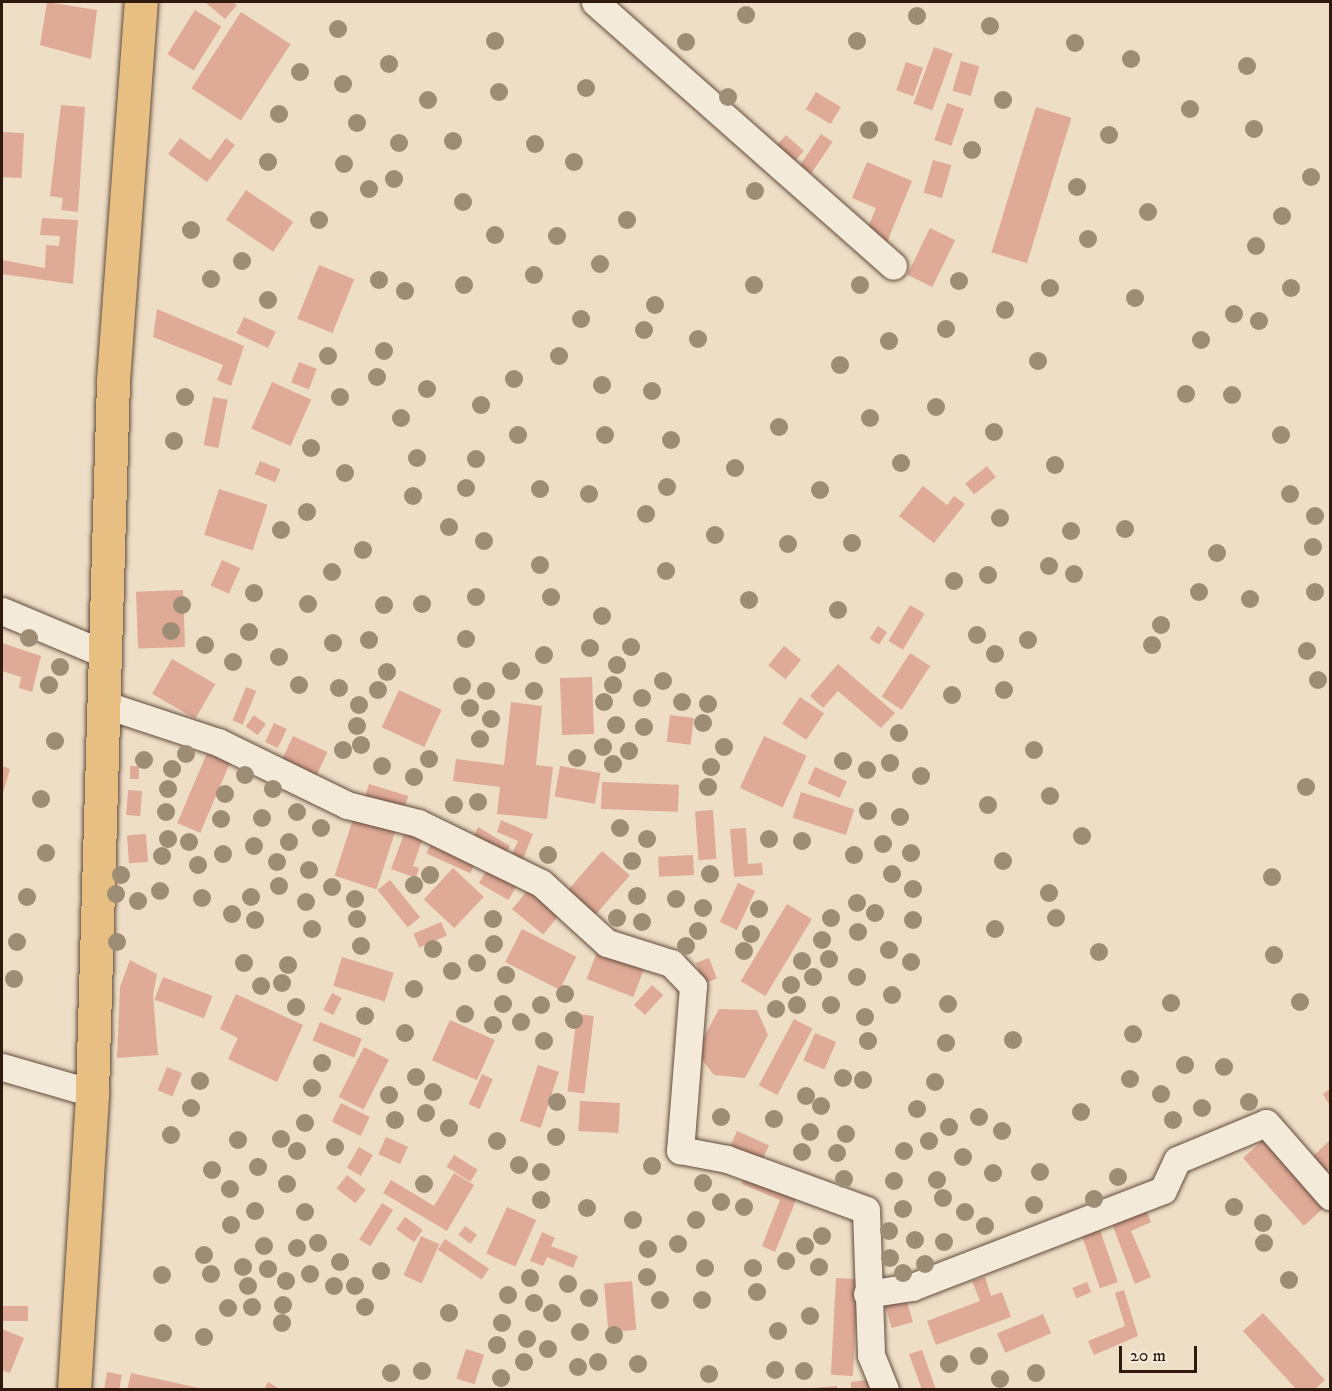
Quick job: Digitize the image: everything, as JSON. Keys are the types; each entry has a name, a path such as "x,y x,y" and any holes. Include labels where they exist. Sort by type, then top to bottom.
{"main road":[{"path":"74,1389 92,1093 112,380 143,3"}],"street":[{"path":"595,2 893,266"},
{"path":"2,611 105,654"},
{"path":"103,704 218,742 347,805 418,823 541,883 607,943 671,963 693,986 680,1150 727,1159 866,1210 867,1294 871,1355 885,1389"},
{"path":"2,1067 92,1093"},
{"path":"867,1294 912,1287 1163,1190 1177,1160 1266,1123 1330,1196"}],"building":[{"path":"47,2 97,10 91,59 40,45"},
{"path":"205,2 233,2 237,5 225,19"},
{"path":"195,10 221,26 194,71 167,54"},
{"path":"241,12 290,44 241,120 191,88"},
{"path":"934,47 953,54 932,110 913,103"},
{"path":"961,61 979,66 971,96 952,91"},
{"path":"906,62 923,68 913,96 896,90"},
{"path":"816,92 841,107 831,124 806,109"},
{"path":"947,103 964,109 951,146 934,140"},
{"path":"61,105 85,107 78,212 61,210 63,198 50,196"},
{"path":"1036,107 1071,118 1027,263 992,252"},
{"path":"2,132 24,133 22,178 2,177"},
{"path":"821,134 833,142 811,173 800,166"},
{"path":"786,135 804,151 788,169 770,153"},
{"path":"180,138 210,160 226,138 235,145 207,182 168,154"},
{"path":"933,160 951,165 942,198 924,193"},
{"path":"867,162 912,181 885,247 863,239 876,208 852,198"},
{"path":"246,190 293,222 273,252 226,220"},
{"path":"42,218 78,220 73,284 2,274 2,260 45,268 46,245 59,246 60,236 40,235"},
{"path":"930,228 955,240 932,287 907,275"},
{"path":"319,265 354,279 333,333 297,319"},
{"path":"157,309 244,346 231,386 217,380 223,365 153,337"},
{"path":"244,317 276,332 268,348 236,333"},
{"path":"299,362 317,369 309,389 291,383"},
{"path":"272,382 311,399 291,446 251,429"},
{"path":"213,397 228,400 218,448 204,445"},
{"path":"260,461 280,469 275,482 255,474"},
{"path":"987,466 996,477 974,495 965,484"},
{"path":"923,486 947,505 954,496 965,504 934,543 899,516"},
{"path":"219,489 268,505 253,550 204,535"},
{"path":"222,560 240,568 229,594 211,586"},
{"path":"183,590 185,647 138,649 136,592"},
{"path":"910,605 925,614 903,650 888,641"},
{"path":"878,626 887,632 879,645 870,638"},
{"path":"2,643 41,656 32,692 19,688 21,677 2,671"},
{"path":"784,646 801,660 785,679 768,665"},
{"path":"910,653 930,666 902,710 882,697"},
{"path":"172,659 215,684 195,719 152,694"},
{"path":"838,664 895,713 881,728 838,691 823,708 810,696"},
{"path":"592,677 594,734 562,735 560,678"},
{"path":"246,687 256,691 243,724 233,720"},
{"path":"399,690 442,710 424,747 382,727"},
{"path":"800,697 824,713 806,740 782,724"},
{"path":"511,702 542,706 536,765 553,767 547,819 497,814 500,787 453,781 456,759 504,765"},
{"path":"254,715 266,724 258,735 246,726"},
{"path":"670,715 694,718 691,745 667,742"},
{"path":"274,723 287,729 278,748 265,742"},
{"path":"293,736 327,752 316,777 282,760"},
{"path":"764,736 807,756 783,808 740,788"},
{"path":"207,753 230,763 200,833 177,823"},
{"path":"2,766 10,769 2,796"},
{"path":"130,766 139,766 139,779 130,779"},
{"path":"560,766 600,773 595,804 555,797"},
{"path":"815,767 847,781 840,798 808,783"},
{"path":"602,782 679,785 678,812 601,809"},
{"path":"369,784 408,796 402,817 363,805"},
{"path":"128,790 142,791 140,816 126,815"},
{"path":"801,792 854,809 846,835 793,818"},
{"path":"713,810 716,859 698,860 695,811"},
{"path":"355,813 397,827 376,889 335,876"},
{"path":"501,820 533,834 521,864 510,859 518,841 497,832"},
{"path":"407,826 425,832 413,866 419,868 416,878 391,869"},
{"path":"478,827 510,846 502,862 469,847"},
{"path":"746,828 748,864 762,863 763,875 734,877 730,829"},
{"path":"146,834 148,862 129,863 127,835"},
{"path":"433,839 477,859 470,873 426,854"},
{"path":"602,851 630,875 591,921 563,896"},
{"path":"693,855 694,875 659,877 658,857"},
{"path":"490,864 519,881 508,900 479,883"},
{"path":"453,868 484,897 454,928 424,899"},
{"path":"390,880 420,917 408,927 378,890"},
{"path":"738,883 755,891 737,930 720,922"},
{"path":"531,886 562,911 543,934 512,909"},
{"path":"787,904 812,919 766,996 741,981"},
{"path":"441,922 447,936 419,948 413,934"},
{"path":"522,929 576,957 560,990 505,962"},
{"path":"597,952 644,970 633,997 587,979"},
{"path":"342,957 394,973 385,1001 333,986"},
{"path":"709,958 717,979 704,984 696,963"},
{"path":"130,960 157,974 153,996 158,1055 117,1058 120,987"},
{"path":"163,977 212,996 204,1018 154,999"},
{"path":"652,985 663,995 645,1015 634,1005"},
{"path":"332,993 342,998 333,1015 323,1010"},
{"path":"236,994 303,1025 277,1082 228,1059 238,1038 220,1029"},
{"path":"719,1009 757,1010 768,1035 745,1078 714,1075 696,1052"},
{"path":"577,1014 594,1016 584,1093 567,1091"},
{"path":"794,1019 813,1029 777,1095 759,1085"},
{"path":"450,1020 495,1040 477,1080 432,1060"},
{"path":"320,1022 362,1039 354,1057 313,1041"},
{"path":"815,1033 836,1042 824,1070 803,1061"},
{"path":"364,1047 389,1060 364,1110 339,1097"},
{"path":"538,1065 559,1072 541,1128 520,1121"},
{"path":"167,1067 182,1073 172,1096 158,1090"},
{"path":"482,1074 493,1079 480,1109 469,1104"},
{"path":"1330,1089 1330,1106 1323,1094"},
{"path":"580,1101 620,1103 618,1133 578,1131"},
{"path":"341,1103 370,1117 361,1136 332,1122"},
{"path":"737,1131 769,1145 760,1164 728,1150"},
{"path":"386,1137 408,1147 400,1164 378,1154"},
{"path":"1263,1140 1324,1208 1304,1226 1243,1158"},
{"path":"1330,1140 1330,1168 1319,1178 1305,1164"},
{"path":"359,1147 373,1155 361,1176 347,1168"},
{"path":"454,1155 478,1170 470,1182 447,1167"},
{"path":"748,1168 800,1190 775,1252 762,1246 780,1200 742,1184"},
{"path":"454,1173 474,1185 447,1231 383,1193 391,1180 434,1206"},
{"path":"347,1175 366,1190 355,1203 337,1188"},
{"path":"382,1203 393,1210 370,1246 359,1239"},
{"path":"507,1207 536,1220 515,1267 486,1254"},
{"path":"1146,1210 1151,1222 1131,1231 1151,1277 1135,1284 1112,1224"},
{"path":"405,1217 423,1230 414,1242 396,1229"},
{"path":"465,1226 477,1235 470,1244 458,1235"},
{"path":"1100,1230 1118,1282 1100,1288 1082,1236"},
{"path":"542,1232 555,1238 551,1246 578,1256 573,1268 547,1257 543,1266 530,1261"},
{"path":"421,1236 439,1244 422,1283 404,1275"},
{"path":"445,1239 489,1269 482,1279 438,1250"},
{"path":"985,1277 991,1296 1002,1292 1011,1317 936,1345 927,1321 980,1301 972,1281"},
{"path":"836,1278 858,1279 853,1376 831,1375"},
{"path":"632,1281 636,1330 608,1332 604,1283"},
{"path":"1087,1282 1091,1292 1076,1298 1072,1288"},
{"path":"1124,1290 1138,1336 1094,1355 1088,1341 1125,1326 1115,1293"},
{"path":"906,1298 913,1322 892,1328 885,1304"},
{"path":"2,1306 28,1306 28,1321 2,1321"},
{"path":"1263,1313 1325,1380 1314,1390 1297,1390 1243,1331"},
{"path":"1043,1314 1051,1333 1005,1353 997,1334"},
{"path":"2,1329 24,1338 10,1373 2,1370"},
{"path":"466,1349 484,1355 474,1384 456,1378"},
{"path":"922,1350 936,1390 922,1390 909,1354"},
{"path":"107,1372 122,1375 119,1390 104,1390"},
{"path":"131,1373 203,1389 203,1390 127,1390"},
{"path":"876,1379 877,1390 851,1390 851,1382"},
{"path":"268,1382 281,1390 264,1390"},
{"path":"837,1386 837,1390 813,1390 812,1388"}]}
